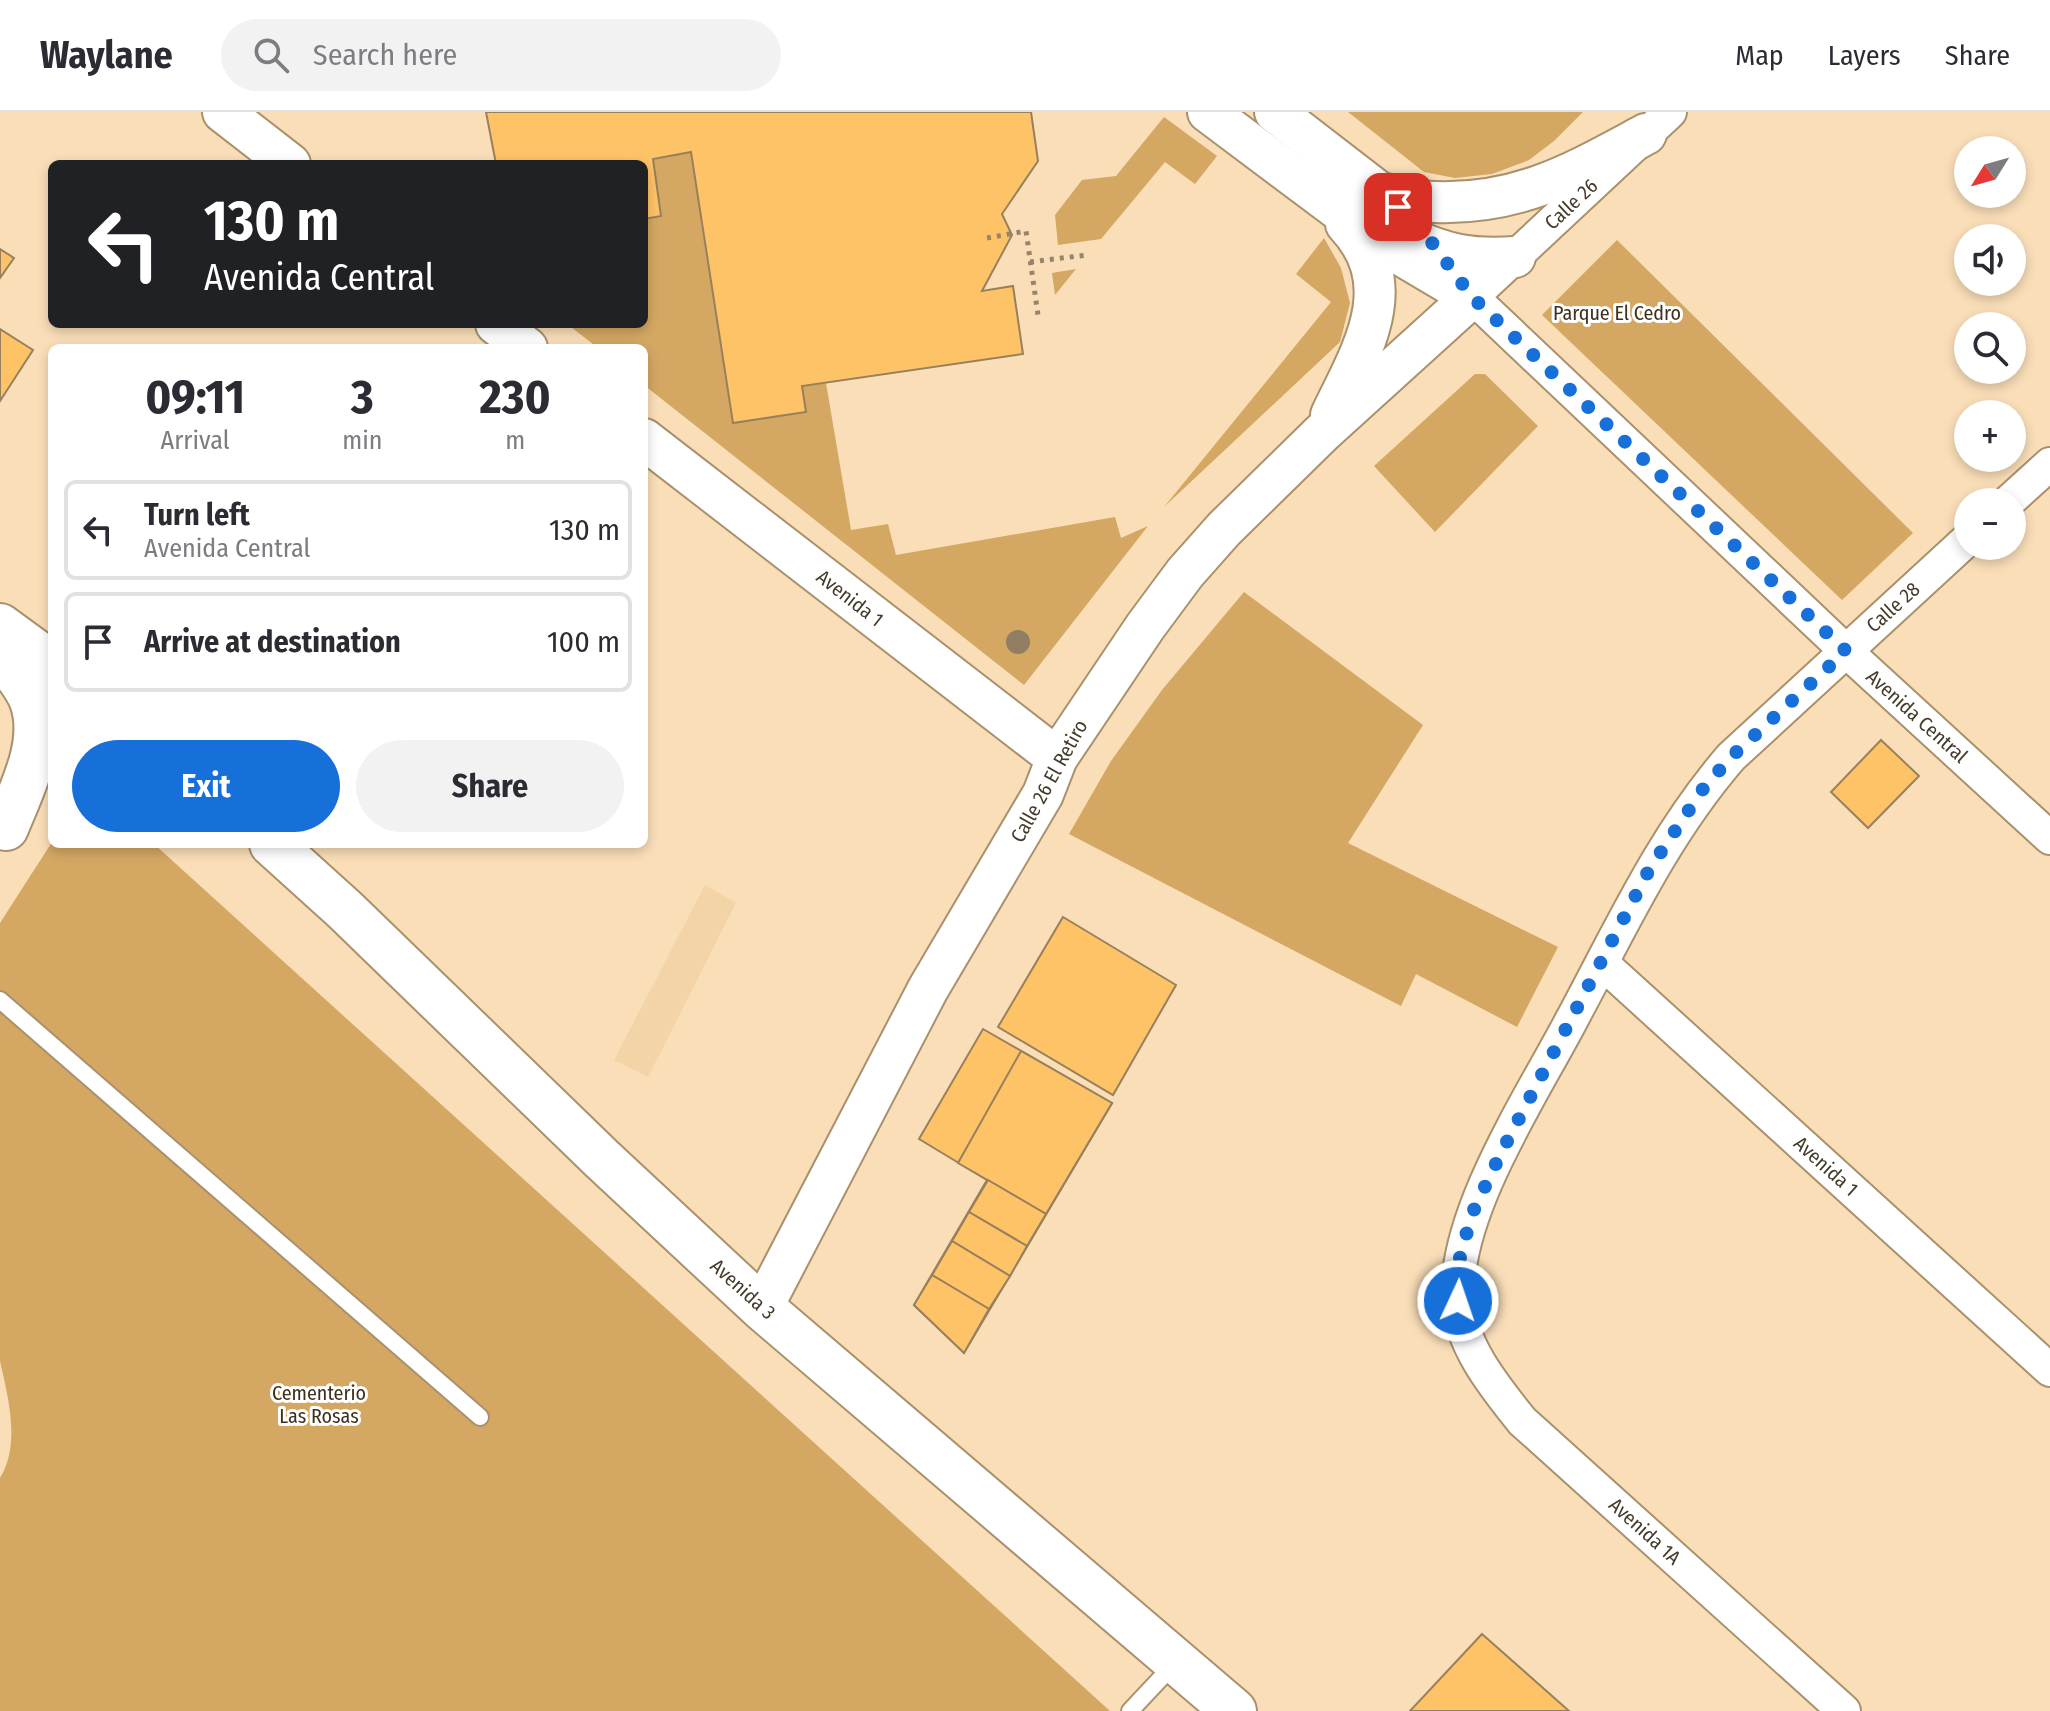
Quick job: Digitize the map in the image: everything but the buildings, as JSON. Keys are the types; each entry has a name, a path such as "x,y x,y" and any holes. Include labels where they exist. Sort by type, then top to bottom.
{"main road":[{"path":"0,626 48,661"},
{"path":"0,654 26,689 36,720 31,763 3,834"},
{"path":"3,834 48,793"},
{"name":"Avenida 3","path":"276,848 762,1308 1234,1711"}],"street":[{"path":"223,112 285,160"},
{"name":"Avenida Central","path":"1208,112 1391,249 1472,297"},
{"path":"1241,112 1401,234 1438,251 1482,259 1515,257"},
{"name":"Avenida Central","path":"1275,112 1416,221 1472,297 1846,651 2050,838"},
{"path":"1307,112 1312,116 1330,154"},
{"path":"1380,193 1434,202 1500,198 1560,180 1658,123"},
{"name":"Calle 26","path":"1472,297 1658,123"},
{"path":"1308,188 1349,227 1368,258 1376,285 1374,314 1364,346 1322,433"},
{"name":"Calle 26 El Retiro","path":"762,1308 928,989 1043,794 1057,758 1145,627 1185,573 1224,529 1322,433 1472,297"},
{"path":"501,328 522,344"},
{"name":"Avenida 1","path":"648,442 1057,758"},
{"path":"2023,488 2050,464"},
{"name":"Calle 28","path":"1466,1334 1458,1301 1460,1257 1472,1214 1649,870 1703,789 1731,757 1954,552"},
{"path":"3,834 48,762"},
{"name":"Avenida 1","path":"1602,963 2050,1370"},
{"name":"Avenida 1A","path":"1466,1334 1482,1368 1522,1421 1844,1711"}],"lane":[{"path":"0,1000 480,1417"},
{"path":"1130,1711 1177,1661"}],"path":[{"path":"987,238 1026,231 1038,315"},
{"path":"1030,262 1087,255"}],"shaded area":[{"path":"705,885 736,903 648,1077 614,1060"}],"green space":[{"path":"1348,112 1583,112 1554,141 1529,160 1492,174 1455,178 1424,172"},
{"path":"1164,117 1217,156 1195,184 1165,162 1101,239 1058,245 1055,215 1082,180 1116,176"},
{"path":"691,152 733,422 802,386 826,383 851,530 888,524 896,555 1115,517 1121,538 1148,526 1024,685 648,388 648,344 593,344 572,328 648,328 648,218 661,216 653,159"},
{"path":"1324,238 1341,268 1350,303 1340,342 1164,507 1331,302 1296,274"},
{"name":"Parque El Cedro","path":"1617,240 1913,533 1842,600 1542,315"},
{"path":"1076,269 1055,295 1052,273"},
{"path":"1475,374 1485,374 1538,426 1435,532 1374,466"},
{"path":"1244,592 1423,725 1348,843 1558,947 1517,1027 1416,974 1401,1006 1069,834 1111,761 1162,690"},
{"name":"Cementerio Las Rosas","path":"48,848 158,848 1110,1711 0,1711 0,1478 10,1450 11,1420 0,1361 0,923"}],"route":[{"path":"1398,207 1416,221 1472,297 1846,651 1731,757 1703,789 1649,870 1472,1214 1460,1257 1458,1301"}]}
